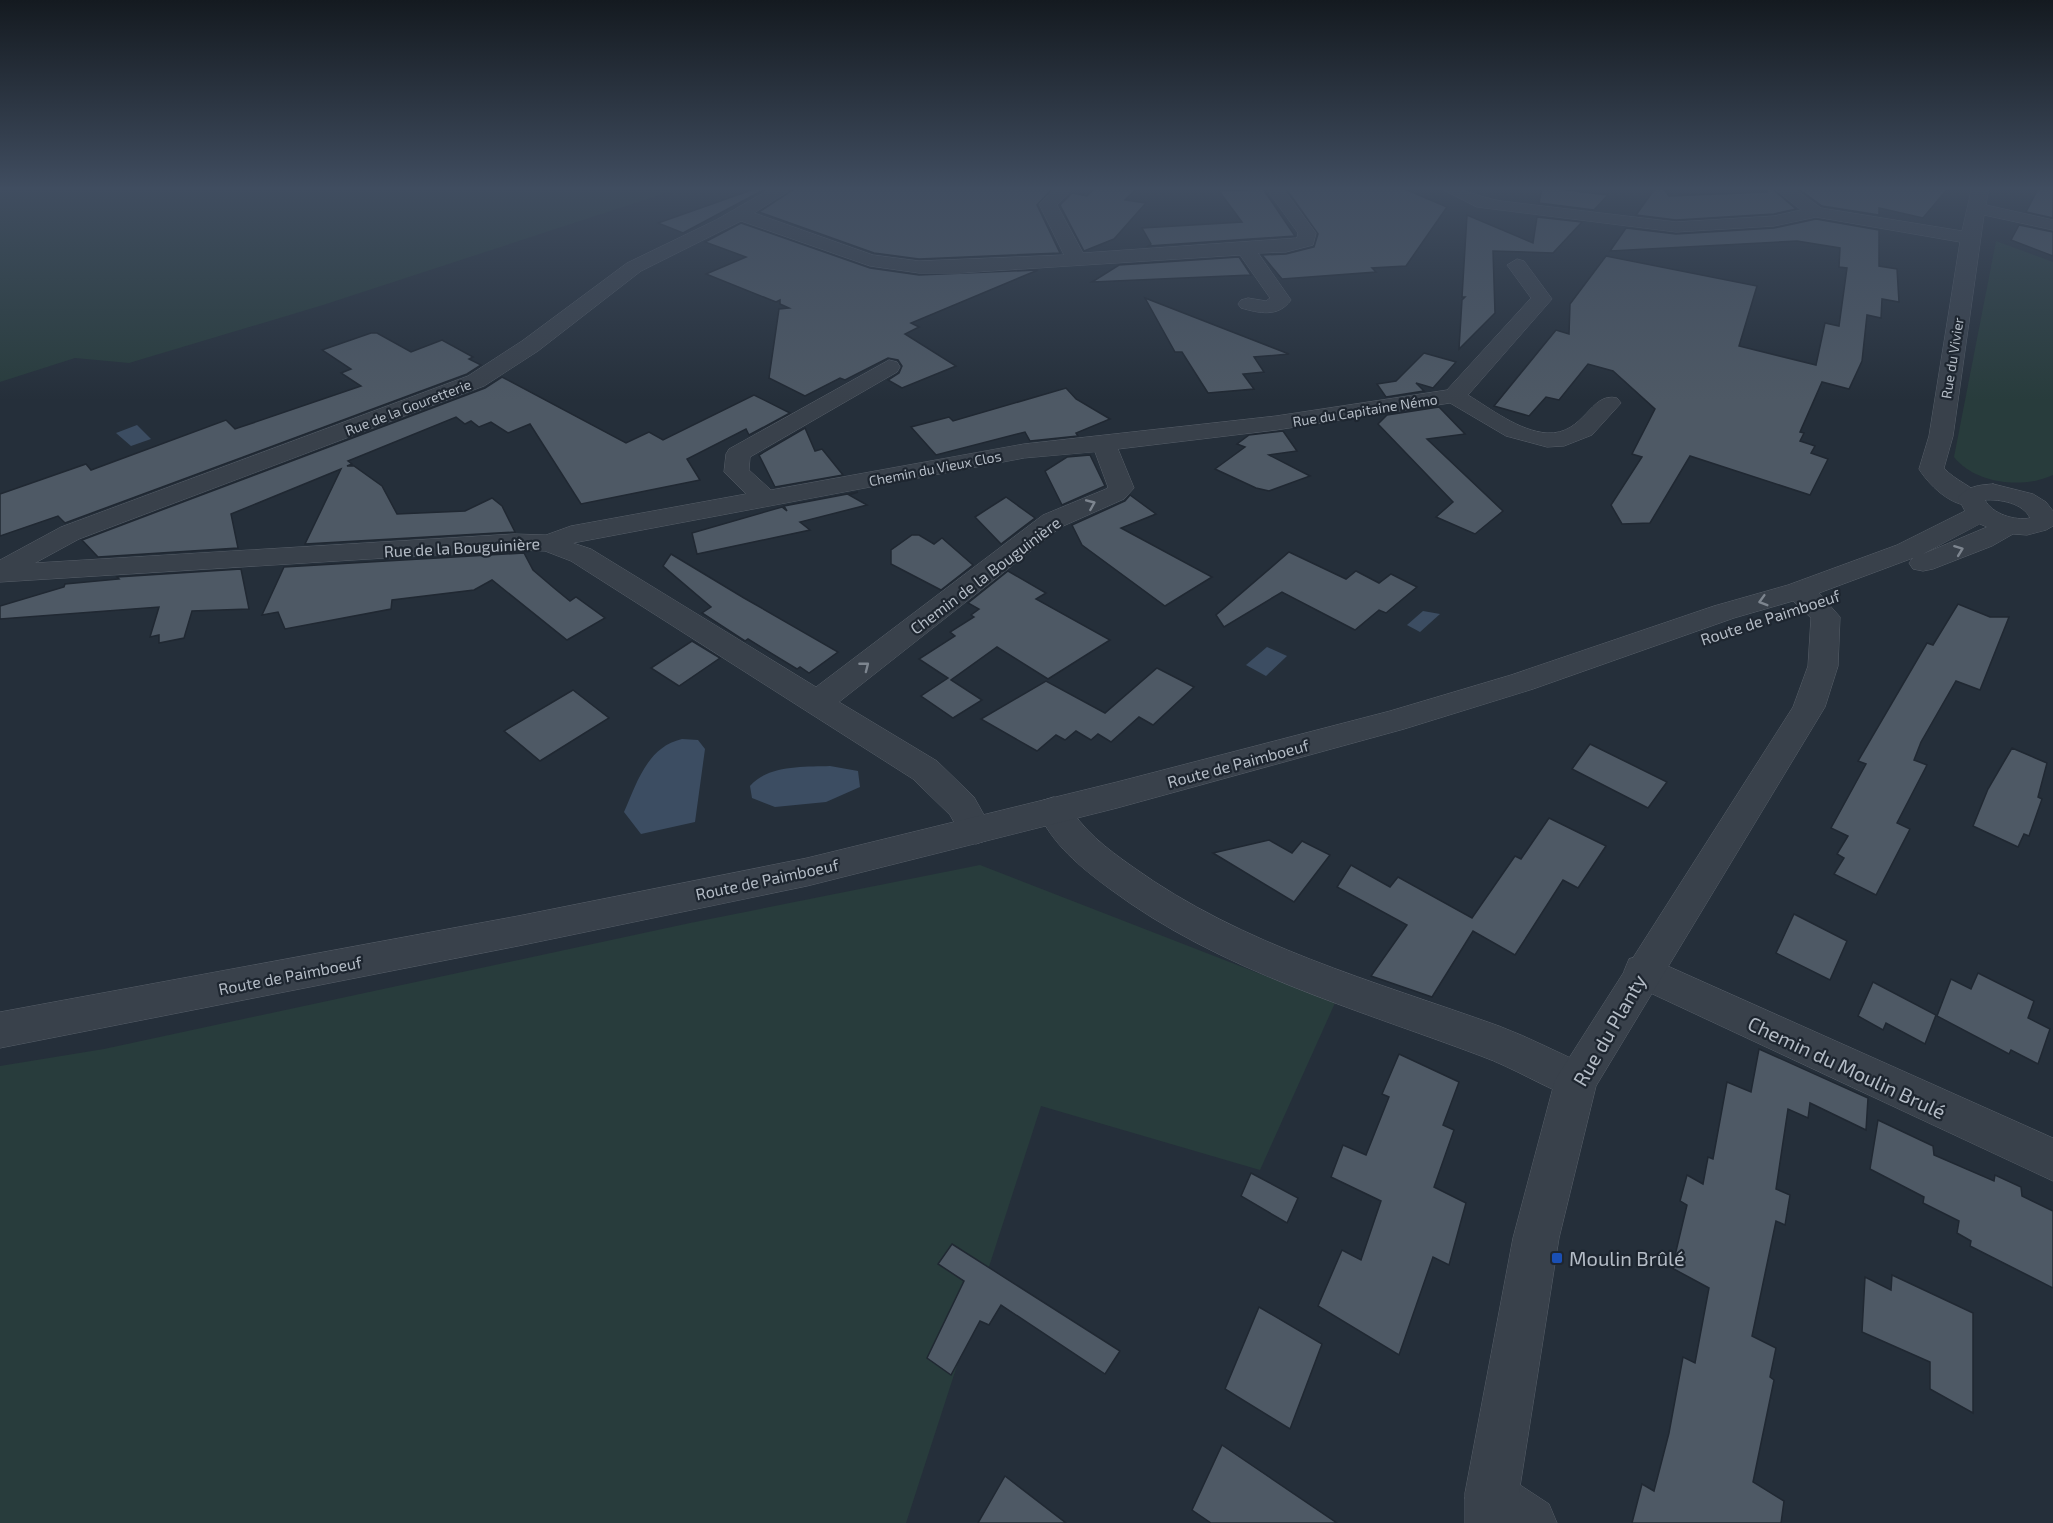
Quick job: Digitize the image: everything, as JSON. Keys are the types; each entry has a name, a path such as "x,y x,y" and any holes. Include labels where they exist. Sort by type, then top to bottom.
{"street":[{"name":"Rue de la Gouretterie","path":"0,572 70,533 476,381 530,346 634,267 652,258"},
{"path":"865,258 909,265 960,267 1063,258"},
{"path":"1248,304 1269,308 1281,300 1252,258"},
{"name":"Rue du Vivier","path":"1934,458 1941,436 1967,258"},
{"name":"Rue du Capitaine Némo","path":"1104,444 1276,423 1454,396 1542,299 1517,265"},
{"path":"767,500 736,472 738,454 889,367"},
{"path":"1454,396 1528,437 1564,439 1582,432 1610,403"},
{"name":"Chemin du Vieux Clos","path":"549,543 571,534 767,500 1024,450 1104,444"},
{"name":"Chemin de la Bouguinière","path":"818,702 1052,521 1115,494 1121,488 1104,444"},
{"path":"1934,458 1998,492 2044,514 2022,527 2009,525 1976,507 1937,476 1931,469 1934,458"},
{"name":"Route de Paimboeuf","path":"1807,598 1907,551 1976,507 1979,493 1998,492"},
{"name":"Route de Paimboeuf","path":"0,1030 530,929 807,872 976,831 1360,730 1522,682 1627,661 1983,540 2009,525"},
{"name":"Rue de la Bouguinière","path":"0,572 514,542 549,543 581,555 925,770 962,806 976,831"},
{"name":"Rue du Planty","path":"1505,1515 1536,1238 1576,1080 1792,738 1815,693 1825,665 1826,617 1807,598"},
{"path":"1054,810 1066,835 1133,889 1205,930 1304,974 1501,1045 1576,1080"},
{"name":"Chemin du Moulin Brulé","path":"1643,971 2053,1160"}],"green space":[{"path":"0,258 467,258 323,305 129,363 75,358 0,382"},
{"path":"1993,258 2042,258 2053,262 2053,475 2028,482 2000,481 1974,473 1954,457"},
{"path":"980,865 1335,1003 1260,1170 1041,1106 906,1523 0,1523 0,1066 104,1049 690,923"}],"water":[{"path":"137,425 151,439 131,446 116,433"},
{"path":"1423,611 1440,614 1420,632 1407,625"},
{"path":"1267,647 1287,656 1266,676 1246,665"},
{"path":"682,739 698,740 705,749 695,822 641,834 624,812 652,758 670,743"},
{"path":"830,766 858,771 860,787 826,802 775,807 752,798 750,786 766,774 787,768"}],"building":[{"path":"743,258 842,258 870,268 919,275 1038,270 911,323 919,327 905,334 956,366 902,388 888,380 899,373 902,366 898,360 888,358 845,380 840,378 805,396 769,378 779,309 789,308 780,304 780,300 776,302 706,274"},
{"path":"1240,258 1251,275 1092,282 1119,265"},
{"path":"1265,258 1412,258 1406,266 1372,268 1376,272 1282,279"},
{"path":"1464,258 1493,258 1495,313 1459,349 1462,300 1465,297 1462,297"},
{"path":"1604,258 1616,258 1757,286 1739,346 1816,365 1825,323 1839,326 1847,268 1839,267 1839,258 1879,258 1879,266 1897,269 1899,302 1882,299 1881,318 1867,315 1862,361 1849,389 1822,382 1800,432 1804,433 1800,441 1815,446 1811,453 1828,459 1810,495 1690,456 1650,523 1622,524 1611,505 1642,457 1632,454 1655,409 1613,371 1588,364 1559,400 1546,397 1529,416 1494,406 1556,330 1569,334 1570,304"},
{"path":"1145,298 1289,354 1254,357 1264,372 1243,374 1254,389 1208,393 1182,352 1175,352"},
{"path":"377,333 411,352 442,340 473,357 469,359 481,365 467,374 65,523 58,516 0,536 0,494 86,464 91,470 226,420 235,429 361,386 341,373 351,369 322,350"},
{"path":"1424,353 1456,362 1433,388 1416,383 1424,391 1386,397 1377,384 1396,381"},
{"path":"502,377 626,443 649,432 663,440 754,395 790,413 749,435 746,429 687,459 700,480 581,504 530,424 508,433 491,422 479,427 471,421 465,424 456,417 348,461 352,464 347,466 354,466 382,486 397,514 465,511 492,498 502,506 515,532 305,544 341,469 231,514 238,548 98,557 82,540 485,388"},
{"path":"1066,388 1076,399 1110,419 1076,433 1078,436 1030,441 1025,432 936,455 911,427 949,417 953,421"},
{"path":"1439,407 1465,434 1427,439 1503,511 1475,534 1436,517 1453,502 1378,424 1387,415"},
{"path":"805,428 815,451 822,449 843,475 775,487 759,455"},
{"path":"1283,431 1297,451 1269,455 1310,476 1269,491 1256,488 1215,469 1245,447 1237,444 1249,435"},
{"path":"1090,455 1105,486 1062,505 1045,471 1067,457"},
{"path":"858,492 849,495 867,505 800,522 810,530 697,554 692,533 782,507 787,511 784,506"},
{"path":"1130,495 1156,514 1121,528 1212,577 1165,606 1082,545 1072,525 1125,501"},
{"path":"1006,497 1035,518 1001,544 975,517"},
{"path":"912,535 919,535 934,544 942,538 973,565 941,590 891,564 891,550"},
{"path":"1289,552 1346,579 1356,571 1379,583 1391,574 1417,587 1386,613 1379,610 1355,630 1282,592 1224,627 1216,615"},
{"path":"524,553 533,570 570,601 576,597 605,618 567,640 492,580 474,590 392,600 391,609 285,629 278,612 262,615 284,567"},
{"path":"671,554 838,652 809,673 800,667 797,669 748,639 745,641 702,613 711,607 663,566"},
{"path":"241,569 249,609 192,611 184,638 159,643 159,635 150,637 159,607 0,619 0,606 64,587 65,584 119,579 117,577"},
{"path":"1008,571 1046,593 1036,599 1110,640 1048,679 997,647 951,680 982,700 953,718 921,696 948,678 919,659 955,636 950,632 974,617 971,615 979,609 968,603"},
{"path":"1958,604 1990,617 2009,617 1980,690 1956,681 1921,742 1914,760 1927,765 1897,823 1910,829 1876,895 1834,874 1844,858 1837,854 1848,836 1831,828 1866,764 1858,761 1927,643 1933,645"},
{"path":"692,641 720,658 679,686 651,668"},
{"path":"1157,668 1194,687 1153,725 1139,717 1111,742 1098,734 1091,740 1076,731 1065,740 1056,735 1037,751 981,719 1046,681 1105,713"},
{"path":"573,690 609,718 540,761 504,731"},
{"path":"1590,744 1667,782 1648,808 1572,769"},
{"path":"2012,748 2047,763 2038,797 2042,799 2029,836 2024,834 2018,847 1973,826 1988,789"},
{"path":"1549,818 1606,846 1578,888 1563,880 1515,955 1473,931 1432,997 1371,976 1407,925 1337,887 1351,865 1390,887 1398,877 1472,918 1515,856 1521,859"},
{"path":"1269,840 1292,853 1302,841 1330,855 1294,902 1213,853"},
{"path":"1794,914 1847,941 1830,980 1776,953"},
{"path":"1978,973 2034,1001 2028,1018 2050,1029 2038,1064 2011,1050 2009,1054 1937,1016 1951,979 1971,989"},
{"path":"1873,982 1936,1015 1925,1044 1886,1023 1883,1030 1858,1016"},
{"path":"1759,1049 1868,1098 1866,1130 1810,1103 1808,1118 1788,1109 1776,1189 1790,1195 1785,1225 1776,1221 1752,1336 1776,1348 1770,1377 1774,1380 1753,1482 1784,1501 1781,1523 1632,1523 1642,1484 1654,1491 1669,1433 1683,1357 1695,1363 1709,1288 1672,1268 1687,1205 1680,1201 1687,1175 1703,1184 1708,1157 1713,1159 1727,1082 1751,1092"},
{"path":"1399,1054 1459,1082 1443,1125 1454,1130 1434,1187 1466,1203 1449,1265 1433,1257 1399,1355 1318,1306 1342,1250 1361,1260 1381,1201 1331,1177 1343,1145 1366,1155 1389,1097 1382,1094"},
{"path":"1878,1120 1933,1146 1934,1155 1994,1181 1995,1175 2021,1187 2022,1196 2053,1211 2053,1288 1970,1246 1971,1241 1957,1233 1959,1221 1923,1203 1924,1197 1870,1169"},
{"path":"1251,1173 1298,1198 1287,1223 1241,1196"},
{"path":"952,1244 1120,1351 1105,1374 1001,1305 989,1325 980,1321 951,1375 927,1358 964,1281 938,1264"},
{"path":"1892,1275 1973,1313 1973,1413 1930,1389 1930,1362 1862,1332 1865,1277 1891,1290"},
{"path":"1259,1307 1322,1344 1290,1429 1225,1389"},
{"path":"1222,1445 1337,1523 1211,1523 1192,1510"},
{"path":"1005,1476 1066,1523 978,1523"}],"place":[{"name":"Moulin Brûlé","path":"1557,1258"}]}
